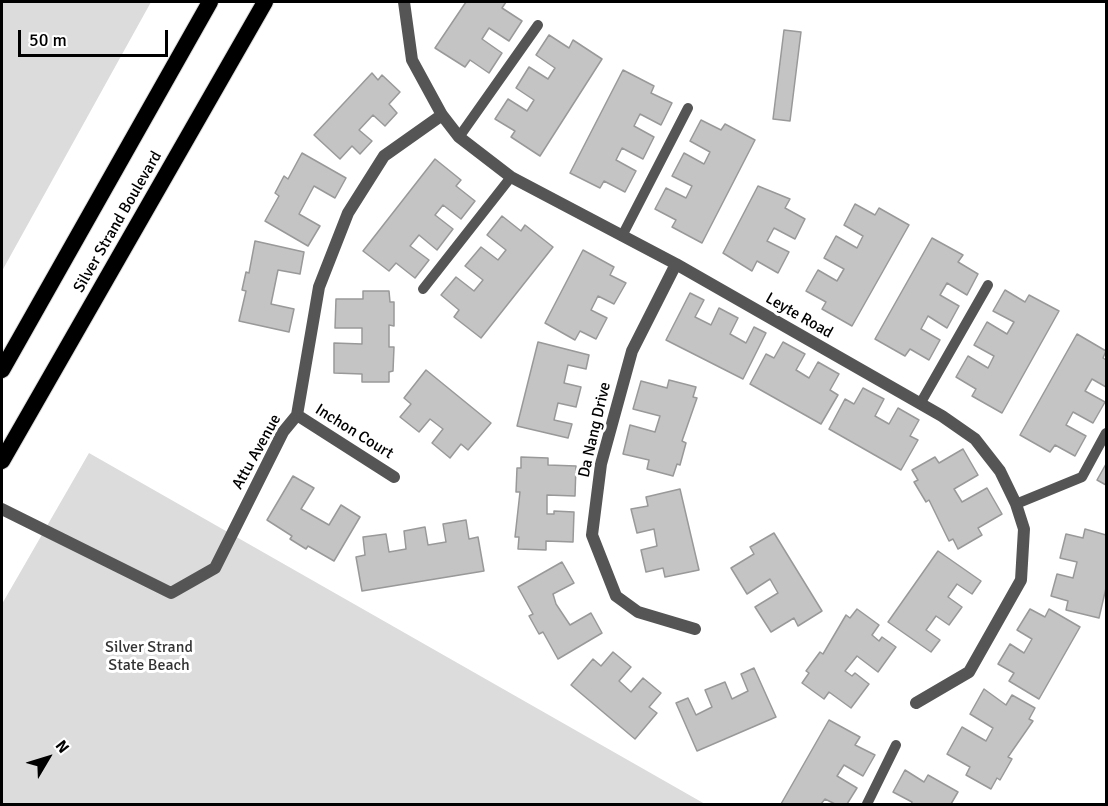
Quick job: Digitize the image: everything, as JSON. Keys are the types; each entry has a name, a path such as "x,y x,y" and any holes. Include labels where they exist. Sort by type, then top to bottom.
{"highway":[{"name":"Silver Strand Boulevard","path":"2,370 210,2"},
{"name":"Silver Strand Boulevard","path":"2,461 265,2"}],"street":[{"name":"Leyte Road","path":"404,2 412,60 442,115 459,137 511,177 676,264 920,404 975,439 1000,471 1016,504 1024,529 1021,580 969,672 916,703"},
{"name":"Attu Avenue","path":"2,509 171,593 215,568 283,432 297,415 319,287 348,213 384,156 442,115"},
{"name":"Da Nang Drive","path":"676,264 632,351 601,464 592,535 616,596 638,612 695,629"},
{"name":"Inchon Court","path":"297,415 394,477"}],"lane":[{"path":"459,137 538,25"},
{"path":"622,236 688,108"},
{"path":"423,289 511,177"},
{"path":"920,404 988,285"},
{"path":"1016,504 1082,477 1107,433"},
{"path":"867,804 896,745"}],"green space":[{"path":"2,2 151,2 2,271"},
{"name":"Silver Strand State Beach","path":"89,453 705,804 2,804 2,604"}],"building":[{"path":"466,2 506,2 502,8 522,21 509,41 489,28 482,39 502,53 489,73 470,60 465,67 435,48"},
{"path":"784,30 801,32 790,121 773,119"},
{"path":"549,35 569,48 573,40 602,59 540,156 511,137 515,131 495,119 508,99 527,111 534,100 516,88 529,67 548,79 555,68 536,55"},
{"path":"623,70 654,86 651,93 672,103 661,125 640,114 634,126 654,137 643,159 622,148 616,160 636,171 625,192 604,181 600,188 570,173"},
{"path":"372,73 378,80 382,75 400,92 389,104 397,113 385,126 373,115 359,130 372,141 360,154 352,146 340,159 314,135"},
{"path":"701,120 721,130 725,124 755,140 702,243 672,227 676,220 655,209 666,188 686,198 692,186 672,176 684,153 704,164 710,152 690,141"},
{"path":"302,153 346,178 335,198 314,186 299,214 320,226 308,246 265,221 279,196 275,193 284,176 288,179"},
{"path":"435,159 461,180 456,186 475,201 461,219 443,205 435,215 453,229 437,250 419,235 410,246 429,260 415,278 396,263 389,271 363,251"},
{"path":"758,186 790,199 785,208 805,219 795,239 774,228 767,241 789,252 778,273 757,261 752,271 723,253"},
{"path":"855,204 875,215 879,208 909,225 852,326 822,309 826,302 806,291 818,270 837,281 844,269 824,258 836,236 857,248 863,236 844,225"},
{"path":"502,216 521,231 525,225 553,247 481,338 454,317 459,310 441,295 456,277 474,291 483,280 465,266 481,247 498,260 506,250 487,235"},
{"path":"932,238 963,255 958,262 978,274 967,295 947,283 940,295 959,306 947,328 928,316 921,329 940,340 929,360 910,349 905,356 875,339"},
{"path":"255,241 304,252 300,274 278,270 271,304 294,309 289,332 239,321 246,291 242,290 246,272 249,273"},
{"path":"583,250 614,267 610,275 626,283 614,304 598,296 591,310 607,318 596,339 580,331 575,340 545,323"},
{"path":"1005,290 1025,302 1029,295 1059,311 1002,413 972,396 976,389 956,377 968,356 988,368 994,356 974,345 987,322 1007,334 1014,322 993,311"},
{"path":"363,291 389,291 390,302 394,302 394,326 389,325 389,347 394,347 393,371 389,372 389,382 362,382 362,374 334,373 334,343 362,344 362,328 335,328 336,299 363,299"},
{"path":"690,293 704,300 695,317 711,325 719,308 738,318 730,334 746,343 754,327 766,333 743,379 666,340"},
{"path":"1077,334 1106,351 1103,358 1106,360 1106,387 1092,379 1085,391 1105,402 1093,423 1073,412 1066,425 1086,436 1075,456 1055,445 1050,452 1020,435"},
{"path":"538,342 589,355 586,369 568,365 564,383 581,387 576,407 558,403 554,420 572,424 568,438 517,426"},
{"path":"783,342 805,354 796,370 809,378 818,362 839,374 830,390 838,395 821,424 750,384 766,354 774,358"},
{"path":"426,370 491,423 468,450 461,444 450,458 432,443 443,429 430,419 419,432 400,417 411,404 404,398"},
{"path":"669,380 696,387 693,397 697,398 682,441 686,443 680,465 677,464 673,476 647,469 649,460 623,454 630,425 655,432 660,416 633,409 641,381 667,388"},
{"path":"863,388 884,399 875,416 889,424 898,408 919,420 910,436 918,440 901,470 829,429 845,399 854,404"},
{"path":"963,449 978,475 954,489 962,502 987,488 1002,514 978,528 982,535 958,549 953,539 949,541 929,500 926,502 914,482 918,480 912,470 935,457 939,463"},
{"path":"521,457 548,458 548,465 576,466 575,496 547,495 547,514 554,514 554,511 574,512 573,542 546,541 546,550 518,549 519,537 515,537 520,492 516,492 517,468 521,468"},
{"path":"1106,464 1106,485 1097,480"},
{"path":"293,476 314,488 301,509 329,525 341,505 360,517 334,561 308,546 306,549 290,539 292,536 267,520"},
{"path":"680,489 699,570 665,577 663,568 646,572 641,550 657,546 654,529 637,533 631,509 648,506 646,497"},
{"path":"466,520 469,539 478,537 484,571 362,591 356,557 365,555 363,537 386,534 389,552 406,549 404,531 425,527 428,545 446,542 443,524"},
{"path":"1085,529 1106,535 1106,588 1099,618 1066,610 1068,601 1051,596 1057,574 1073,578 1077,562 1060,558 1066,534 1083,538"},
{"path":"774,533 822,611 798,626 794,618 771,632 755,607 778,593 770,579 747,594 731,568 754,554 750,547"},
{"path":"938,551 981,581 972,594 957,584 948,597 962,607 949,625 936,616 926,630 940,640 931,652 888,622"},
{"path":"562,562 574,583 553,594 556,604 570,625 591,613 602,633 558,659 543,632 539,634 529,616 533,614 518,587"},
{"path":"857,609 879,625 872,635 879,641 882,637 896,647 878,672 857,656 845,671 852,676 855,673 869,684 851,708 829,692 824,699 802,683 809,673 806,671 820,652 823,654 846,615 850,618"},
{"path":"1030,609 1045,617 1049,609 1080,627 1039,699 1009,681 1014,673 998,664 1010,644 1024,653 1032,639 1017,630"},
{"path":"613,652 631,667 619,681 631,692 643,678 661,693 649,707 657,713 635,739 571,685 593,659 601,666"},
{"path":"754,668 776,717 697,751 676,703 688,698 696,715 712,707 705,690 725,682 732,699 748,691 741,674"},
{"path":"984,689 1006,705 1012,695 1035,708 1029,719 1033,721 1008,757 1012,759 1000,780 997,778 991,789 966,775 970,767 947,754 962,727 986,741 993,728 970,714"},
{"path":"829,720 860,737 855,745 875,755 863,776 844,765 837,776 857,788 847,804 835,804 825,799 821,804 781,804"},
{"path":"905,770 924,782 928,775 958,792 951,804 911,804 912,802 893,792"}]}
